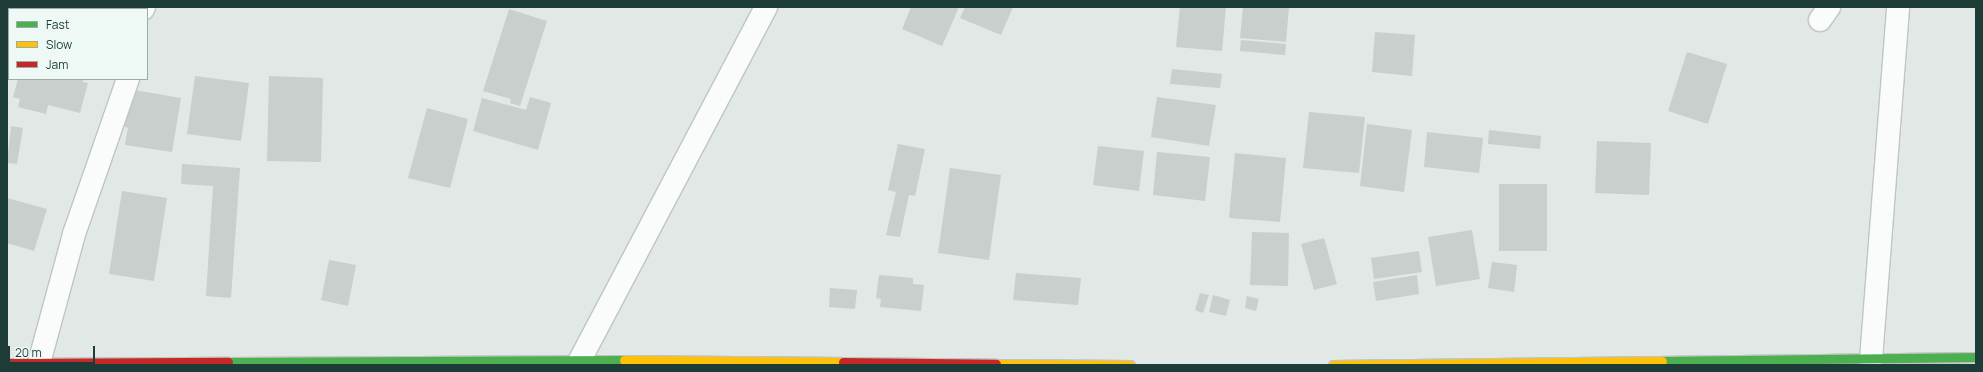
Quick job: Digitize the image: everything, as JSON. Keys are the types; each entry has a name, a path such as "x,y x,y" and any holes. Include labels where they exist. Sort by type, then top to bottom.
{"main road":[{"path":"1332,365 1703,363 1976,357"},
{"path":"7,363 580,360 609,362 1130,365"}],"street":[{"path":"580,360 766,7"},
{"path":"1871,360 1898,7"},
{"path":"39,363 74,234 128,80"}],"building":[{"path":"911,7 959,7 942,46 902,29"},
{"path":"965,7 1013,7 1001,35 960,18"},
{"path":"1180,7 1226,7 1222,51 1176,47"},
{"path":"1243,7 1289,7 1286,42 1240,38"},
{"path":"509,9 547,21 520,106 510,103 511,99 483,91"},
{"path":"1375,32 1415,35 1412,76 1372,72"},
{"path":"1241,40 1286,44 1285,55 1240,51"},
{"path":"1687,52 1727,64 1708,124 1668,111"},
{"path":"1172,69 1222,74 1220,88 1170,84"},
{"path":"195,76 249,83 241,141 187,134"},
{"path":"269,76 323,78 321,162 267,161"},
{"path":"18,80 83,80 83,82 88,83 80,113 48,105 46,114 18,107 20,99 13,97"},
{"path":"134,90 181,98 172,152 125,145 128,128 122,126 126,102 132,103"},
{"path":"530,97 551,103 538,150 473,131 482,98 526,110"},
{"path":"1157,97 1216,105 1209,146 1151,137"},
{"path":"427,108 468,119 450,188 408,178"},
{"path":"1309,112 1365,117 1359,173 1303,168"},
{"path":"1367,124 1412,130 1404,192 1360,186"},
{"path":"11,126 23,128 17,164 7,163"},
{"path":"1489,130 1541,136 1540,149 1488,144"},
{"path":"1427,132 1483,138 1479,173 1424,167"},
{"path":"1597,141 1651,143 1649,195 1595,193"},
{"path":"898,144 925,149 915,196 909,195 900,237 886,235 896,192 888,190"},
{"path":"1098,146 1144,151 1139,191 1093,185"},
{"path":"1157,152 1210,157 1205,201 1153,195"},
{"path":"1235,153 1286,158 1280,222 1229,218"},
{"path":"182,164 240,168 231,298 206,296 213,186 181,184"},
{"path":"950,168 1001,175 989,260 938,253"},
{"path":"1499,184 1547,184 1547,251 1499,251"},
{"path":"122,191 167,198 154,281 109,274"},
{"path":"7,198 47,209 34,251 7,243"},
{"path":"1472,230 1480,279 1436,286 1428,237"},
{"path":"1252,232 1289,233 1288,286 1250,285"},
{"path":"1324,238 1337,284 1314,290 1301,244"},
{"path":"1419,251 1422,272 1374,279 1371,258"},
{"path":"329,260 356,265 348,306 321,300"},
{"path":"1492,262 1517,265 1514,292 1488,288"},
{"path":"1016,273 1081,278 1078,305 1013,300"},
{"path":"879,275 913,278 913,284 924,285 921,311 880,307 881,299 876,298"},
{"path":"1417,275 1419,294 1376,301 1373,282"},
{"path":"830,288 857,290 855,309 829,307"},
{"path":"1200,293 1209,295 1203,313 1195,310"},
{"path":"1213,295 1230,300 1226,316 1209,312"},
{"path":"1247,296 1259,299 1256,311 1245,308"}],"traffic: fast":[{"path":"1662,361 1976,357"},
{"path":"228,362 624,360"}],"traffic: slow":[{"path":"624,360 843,362"},
{"path":"1333,365 1662,361"},
{"path":"996,364 1130,365"}],"traffic: jam":[{"path":"7,363 228,362"},
{"path":"843,362 996,364"}]}
